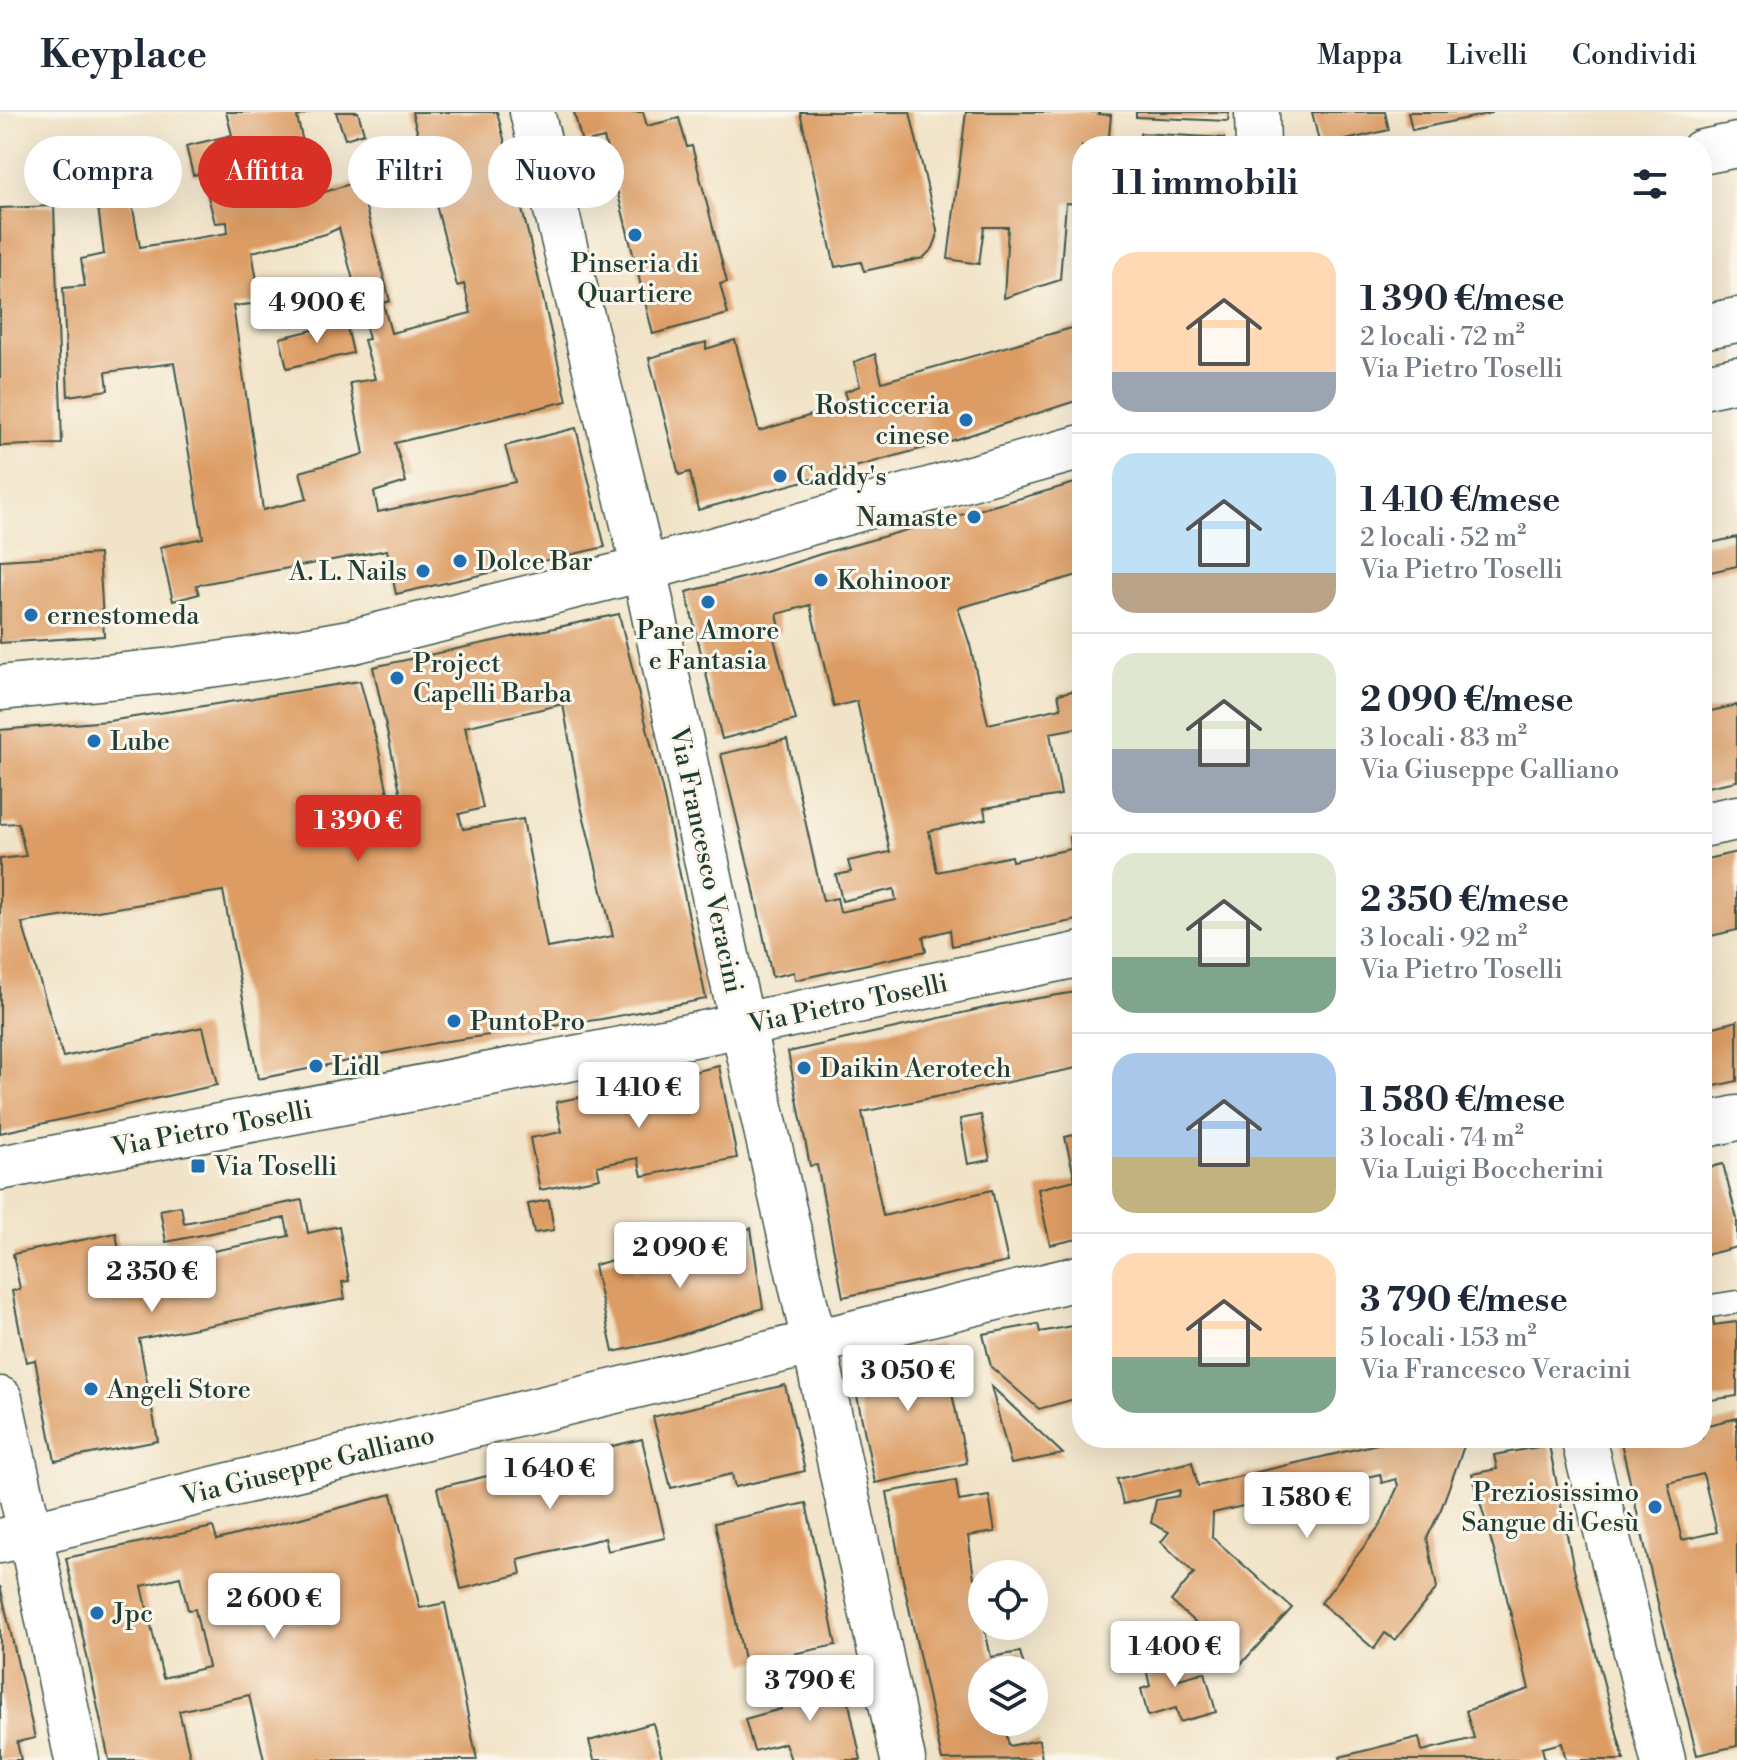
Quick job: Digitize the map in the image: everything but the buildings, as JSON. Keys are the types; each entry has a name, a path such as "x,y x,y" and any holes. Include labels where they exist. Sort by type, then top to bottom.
{"street":[{"name":"Via Francesco Veracini","path":"532,112 644,569 903,1760"},
{"path":"1257,112 1258,136"},
{"path":"1712,150 1737,145"},
{"path":"1712,325 1737,320"},
{"path":"1712,385 1737,379"},
{"path":"0,688 165,671 350,642 644,569 1072,450"},
{"path":"1712,823 1737,818"},
{"name":"Via Pietro Toselli","path":"0,1168 743,1025 1072,956"},
{"path":"1712,1124 1737,1118"},
{"name":"Via Giuseppe Galliano","path":"15,1537 1072,1279"},
{"path":"0,1399 15,1537 77,1760"},
{"path":"1585,1448 1663,1760"}],"lane":[{"path":"1712,1306 1737,1302"}],"place":[{"name":"Pinseria di Quartiere","path":"635,235"},
{"name":"Rosticceria cinese","path":"966,420"},
{"name":"Caddy's","path":"780,476"},
{"name":"Namaste","path":"974,517"},
{"name":"Dolce Bar","path":"460,561"},
{"name":"A. L. Nails","path":"423,571"},
{"name":"Kohinoor","path":"821,580"},
{"name":"Pane Amore e Fantasia","path":"708,602"},
{"name":"ernestomeda","path":"31,615"},
{"name":"Project Capelli Barba","path":"397,678"},
{"name":"Lube","path":"94,741"},
{"name":"PuntoPro","path":"454,1021"},
{"name":"Lidl","path":"316,1066"},
{"name":"Daikin Aerotech","path":"804,1068"},
{"name":"Via Toselli","path":"198,1166"},
{"name":"Angeli Store","path":"91,1389"},
{"name":"Preziosissimo Sangue di Gesù","path":"1655,1507"},
{"name":"Jpc","path":"97,1613"}]}
